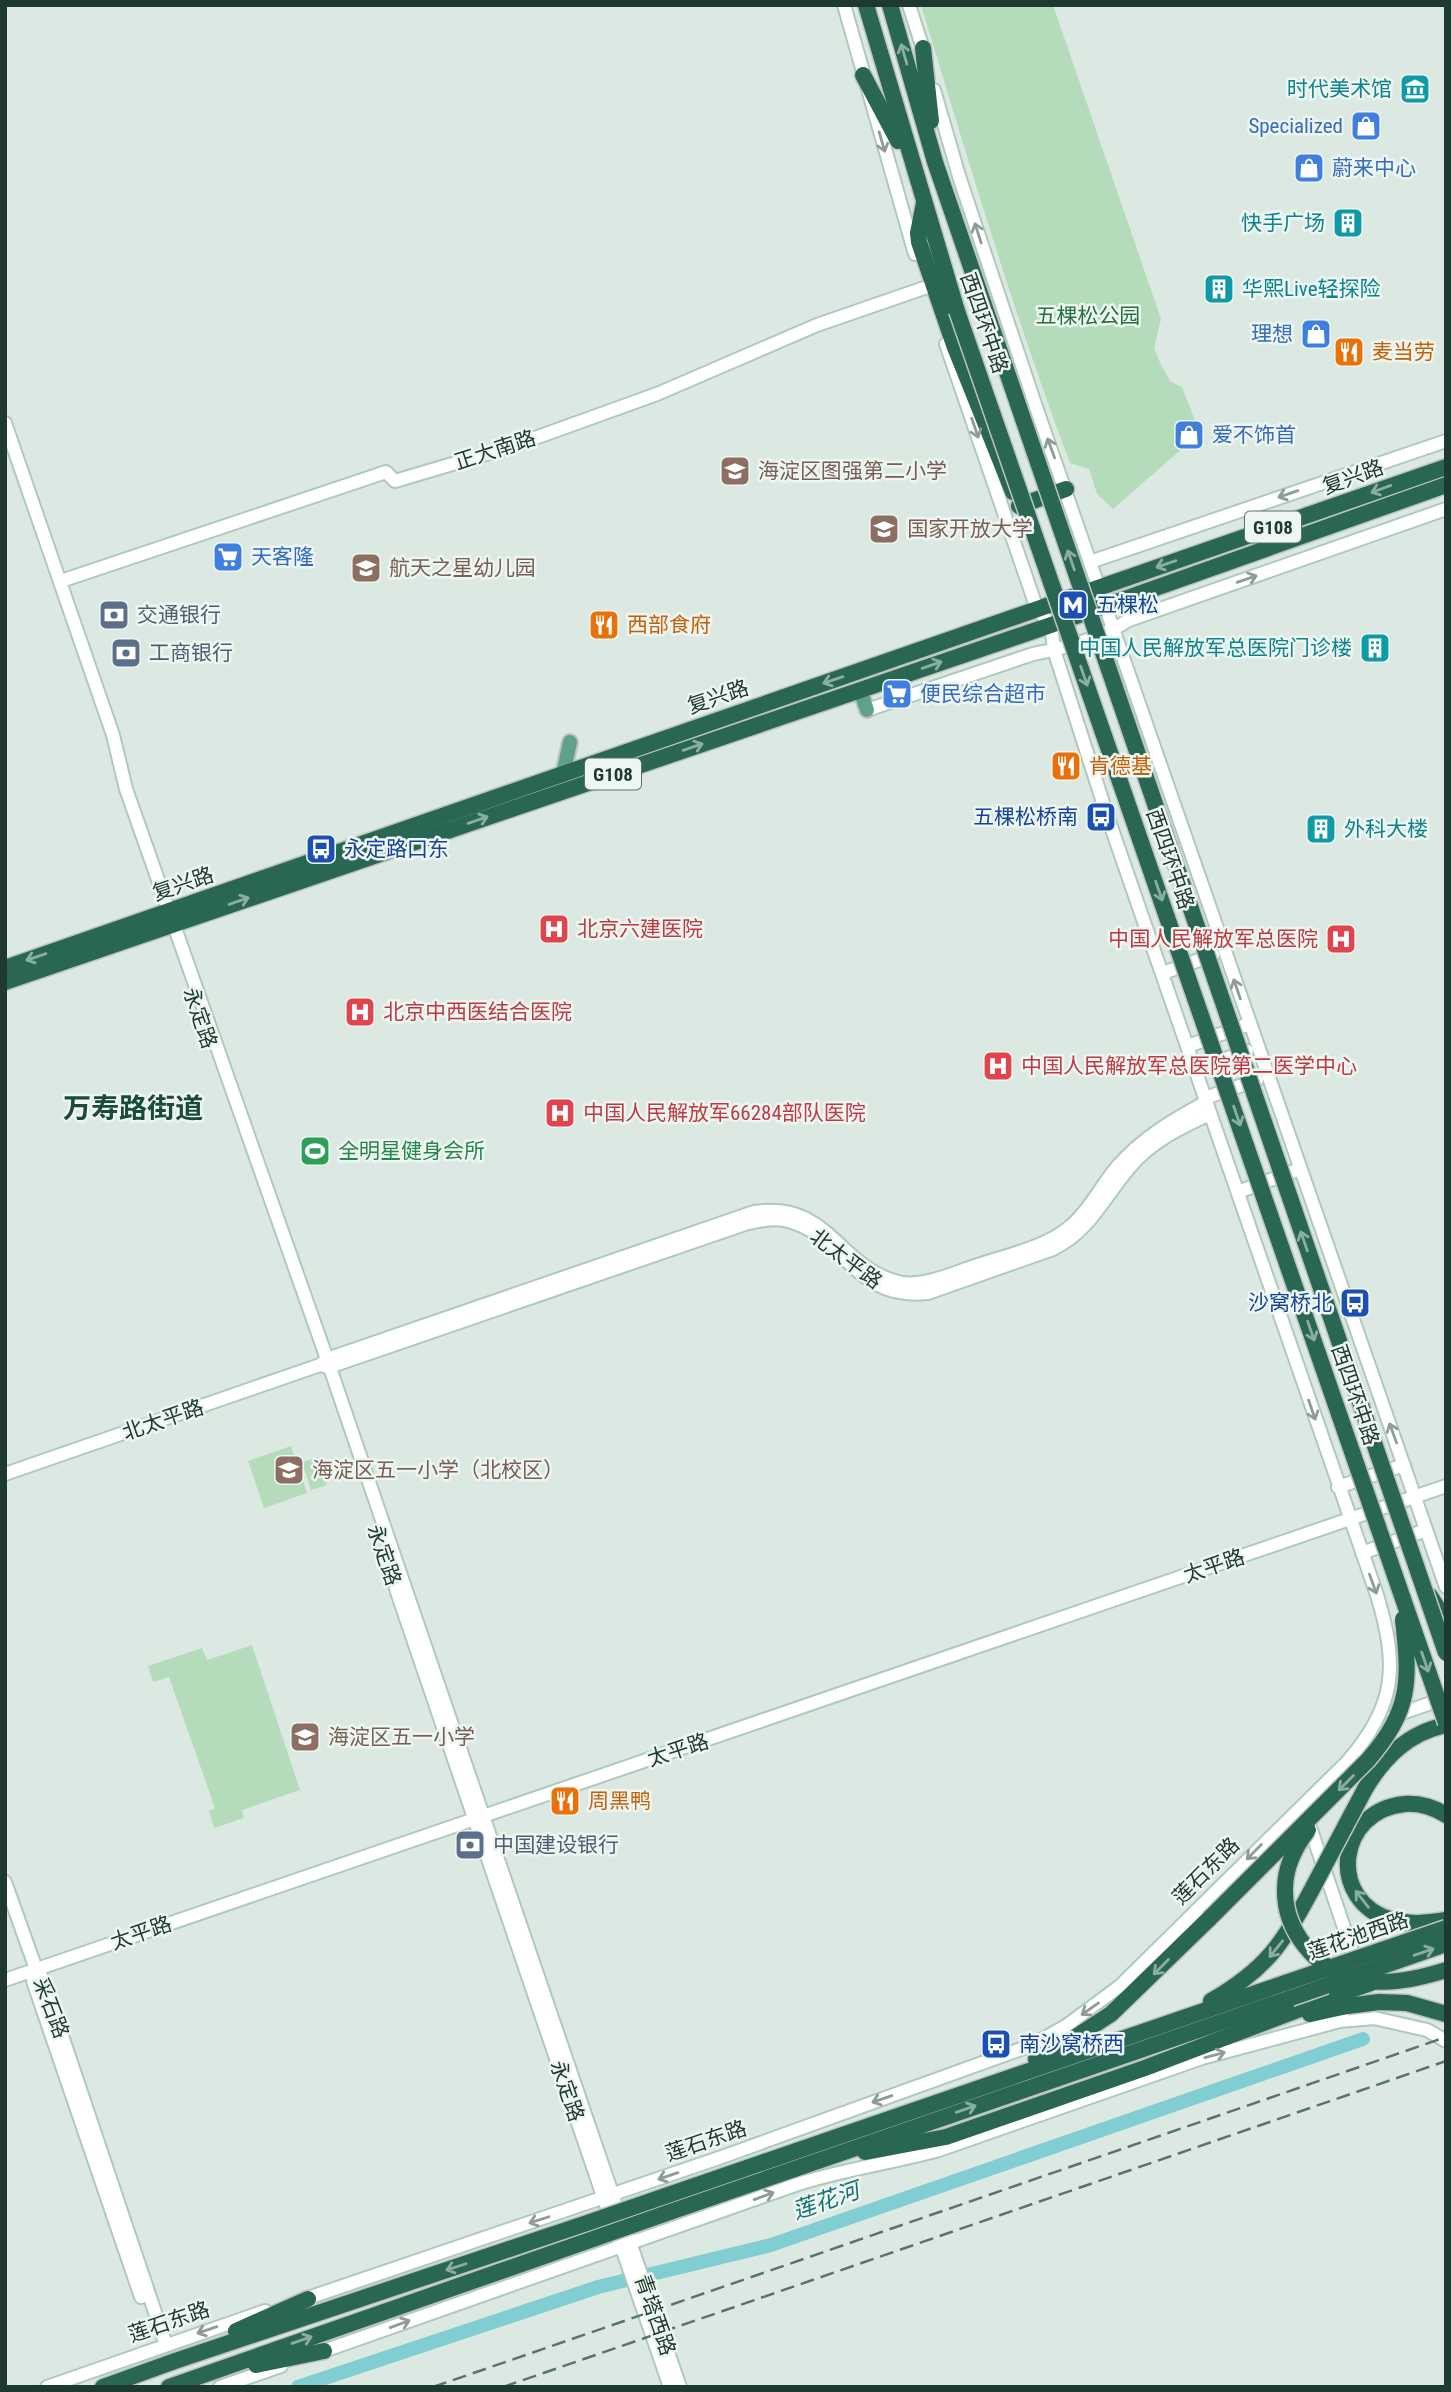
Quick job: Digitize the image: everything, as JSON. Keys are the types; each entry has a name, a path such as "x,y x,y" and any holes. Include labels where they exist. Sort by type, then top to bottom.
{"highway":[{"name":"西四环中路","path":"866,5 957,311 1446,1724"},
{"name":"西四环中路","path":"890,5 935,162 1446,1653"},
{"path":"923,48 935,162"},
{"path":"863,75 914,172"},
{"path":"924,203 918,233 919,242 954,345 1019,506 1043,607 1051,625"},
{"name":"复兴路","path":"5,982 563,774 1446,467"},
{"name":"复兴路","path":"5,968 171,920 860,690 1446,485"},
{"path":"1019,506 1066,489"},
{"path":"1420,1580 1446,1621"},
{"path":"996,2081 1074,2039 1111,2014 1327,1802 1385,1740 1399,1716 1406,1693 1408,1664 1400,1588"},
{"path":"1179,2019 1227,1992 1255,1972 1280,1946 1365,1789 1388,1755 1403,1743 1446,1724"},
{"path":"1327,1802 1298,1843 1289,1864 1284,1888 1291,1923 1298,1936 1321,1962 1335,1972 1357,1980 1404,1980 1446,1970"},
{"path":"1446,1815 1432,1807 1414,1803 1392,1805 1374,1813 1361,1825 1351,1840 1347,1862 1351,1884 1360,1900 1373,1912 1392,1920 1419,1924 1446,1920"},
{"name":"莲花池西路","path":"1288,1991 1446,1928"},
{"name":"莲花池西路","path":"1288,1991 1446,1944"},
{"path":"832,2156 919,2144 946,2137 1145,2068 1256,2025 1342,2000 1446,1959"},
{"path":"169,2387 593,2230 667,2204 832,2156 1288,1991"},
{"name":"莲石东路","path":"667,2204 996,2081 1179,2019 1288,1991"},
{"path":"1342,2000 1407,2003 1446,2014"},
{"name":"莲石东路","path":"103,2387 175,2361 593,2230"},
{"path":"175,2361 308,2300"},
{"path":"198,2376 324,2351"}],"main road":[{"path":"860,690 867,709"},
{"path":"563,774 570,742"}],"street":[{"name":"西四环中路","path":"844,5 894,183 927,288 1043,607"},
{"name":"西四环中路","path":"909,5 959,176 1090,562 1446,1587"},
{"name":"正大南路","path":"61,581 386,472 395,481 510,447 657,394 817,325 927,288"},
{"name":"永定路","path":"5,423 113,734 126,789 626,2244"},
{"name":"复兴路","path":"1090,562 1446,441"},
{"path":"867,709 1115,629 1129,620 1446,509"},
{"path":"1051,625 1054,650 1107,815 1388,1632 1392,1670 1377,1722 1365,1742 1347,1762 1302,1804 1374,2018"},
{"path":"1163,973 1224,951"},
{"path":"1188,1046 1249,1024"},
{"path":"1195,1070 1258,1048"},
{"name":"北太平路","path":"5,1474 325,1364 762,1220 786,1220 799,1225 821,1238 862,1276 877,1286 907,1294 928,1293 1053,1249 1065,1242 1090,1222 1130,1167 1145,1152 1183,1126 1207,1105 1268,1077"},
{"path":"1238,1192 1300,1169"},
{"path":"1338,1488 1404,1465"},
{"path":"1416,1497 1446,1486"},
{"name":"太平路","path":"5,1980 1416,1497"},
{"path":"1362,1553 1426,1530"},
{"path":"1377,1722 1446,1698"},
{"name":"莲石东路","path":"47,2387 608,2197 1032,2045 1066,2026 1121,1986 1302,1804"},
{"name":"采石路","path":"5,1882 36,1969 43,1979 162,2346"},
{"path":"220,2387 839,2171 939,2150 1202,2058 1340,2021 1374,2018 1427,2030 1446,2041"},
{"name":"青塔西路","path":"626,2244 680,2387"},
{"name":"青塔西路","path":"640,2284 670,2387"}],"green space":[{"name":"五棵松公园","path":"921,5 1053,5 1161,319 1154,348 1171,382 1182,387 1200,433 1113,509 1097,494 1089,469 1070,463 1010,293"},
{"path":"291,1446 307,1493 264,1508 248,1461"},
{"path":"318,1457 327,1485 311,1490 302,1462"},
{"path":"252,1645 300,1790 242,1810 244,1818 214,1828 209,1811 215,1808 169,1677 153,1682 148,1666 202,1648 207,1660"}],"waterway":[{"name":"莲花河","path":"298,2387 598,2287 771,2245 1363,2039"}],"railway":[{"path":"433,2387 1446,2037"},
{"path":"503,2387 1446,2061"}],"place":[{"name":"时代美术馆","path":"1415,89"},
{"name":"Specialized","path":"1366,126"},
{"name":"蔚来中心","path":"1309,168"},
{"name":"快手广场","path":"1348,223"},
{"name":"华熙Live轻探险","path":"1219,289"},
{"name":"理想","path":"1316,334"},
{"name":"麦当劳","path":"1349,352"},
{"name":"爱不饰首","path":"1189,435"},
{"name":"海淀区图强第二小学","path":"735,471"},
{"name":"国家开放大学","path":"884,529"},
{"name":"天客隆","path":"228,557"},
{"name":"航天之星幼儿园","path":"366,568"},
{"name":"五棵松","path":"1073,605"},
{"name":"交通银行","path":"114,615"},
{"name":"西部食府","path":"604,625"},
{"name":"中国人民解放军总医院门诊楼","path":"1375,648"},
{"name":"工商银行","path":"126,653"},
{"name":"便民综合超市","path":"897,694"},
{"name":"肯德基","path":"1066,766"},
{"name":"五棵松桥南","path":"1101,817"},
{"name":"外科大楼","path":"1321,829"},
{"name":"永定路口东","path":"321,849"},
{"name":"北京六建医院","path":"554,929"},
{"name":"中国人民解放军总医院","path":"1341,939"},
{"name":"北京中西医结合医院","path":"360,1012"},
{"name":"中国人民解放军总医院第二医学中心","path":"998,1066"},
{"name":"中国人民解放军66284部队医院","path":"560,1113"},
{"name":"全明星健身会所","path":"315,1151"},
{"name":"沙窝桥北","path":"1355,1303"},
{"name":"海淀区五一小学（北校区）","path":"289,1470"},
{"name":"海淀区五一小学","path":"305,1737"},
{"name":"周黑鸭","path":"565,1801"},
{"name":"中国建设银行","path":"470,1845"},
{"name":"南沙窝桥西","path":"996,2044"}],"district":[{"name":"万寿路街道","path":"133,1108"}]}
